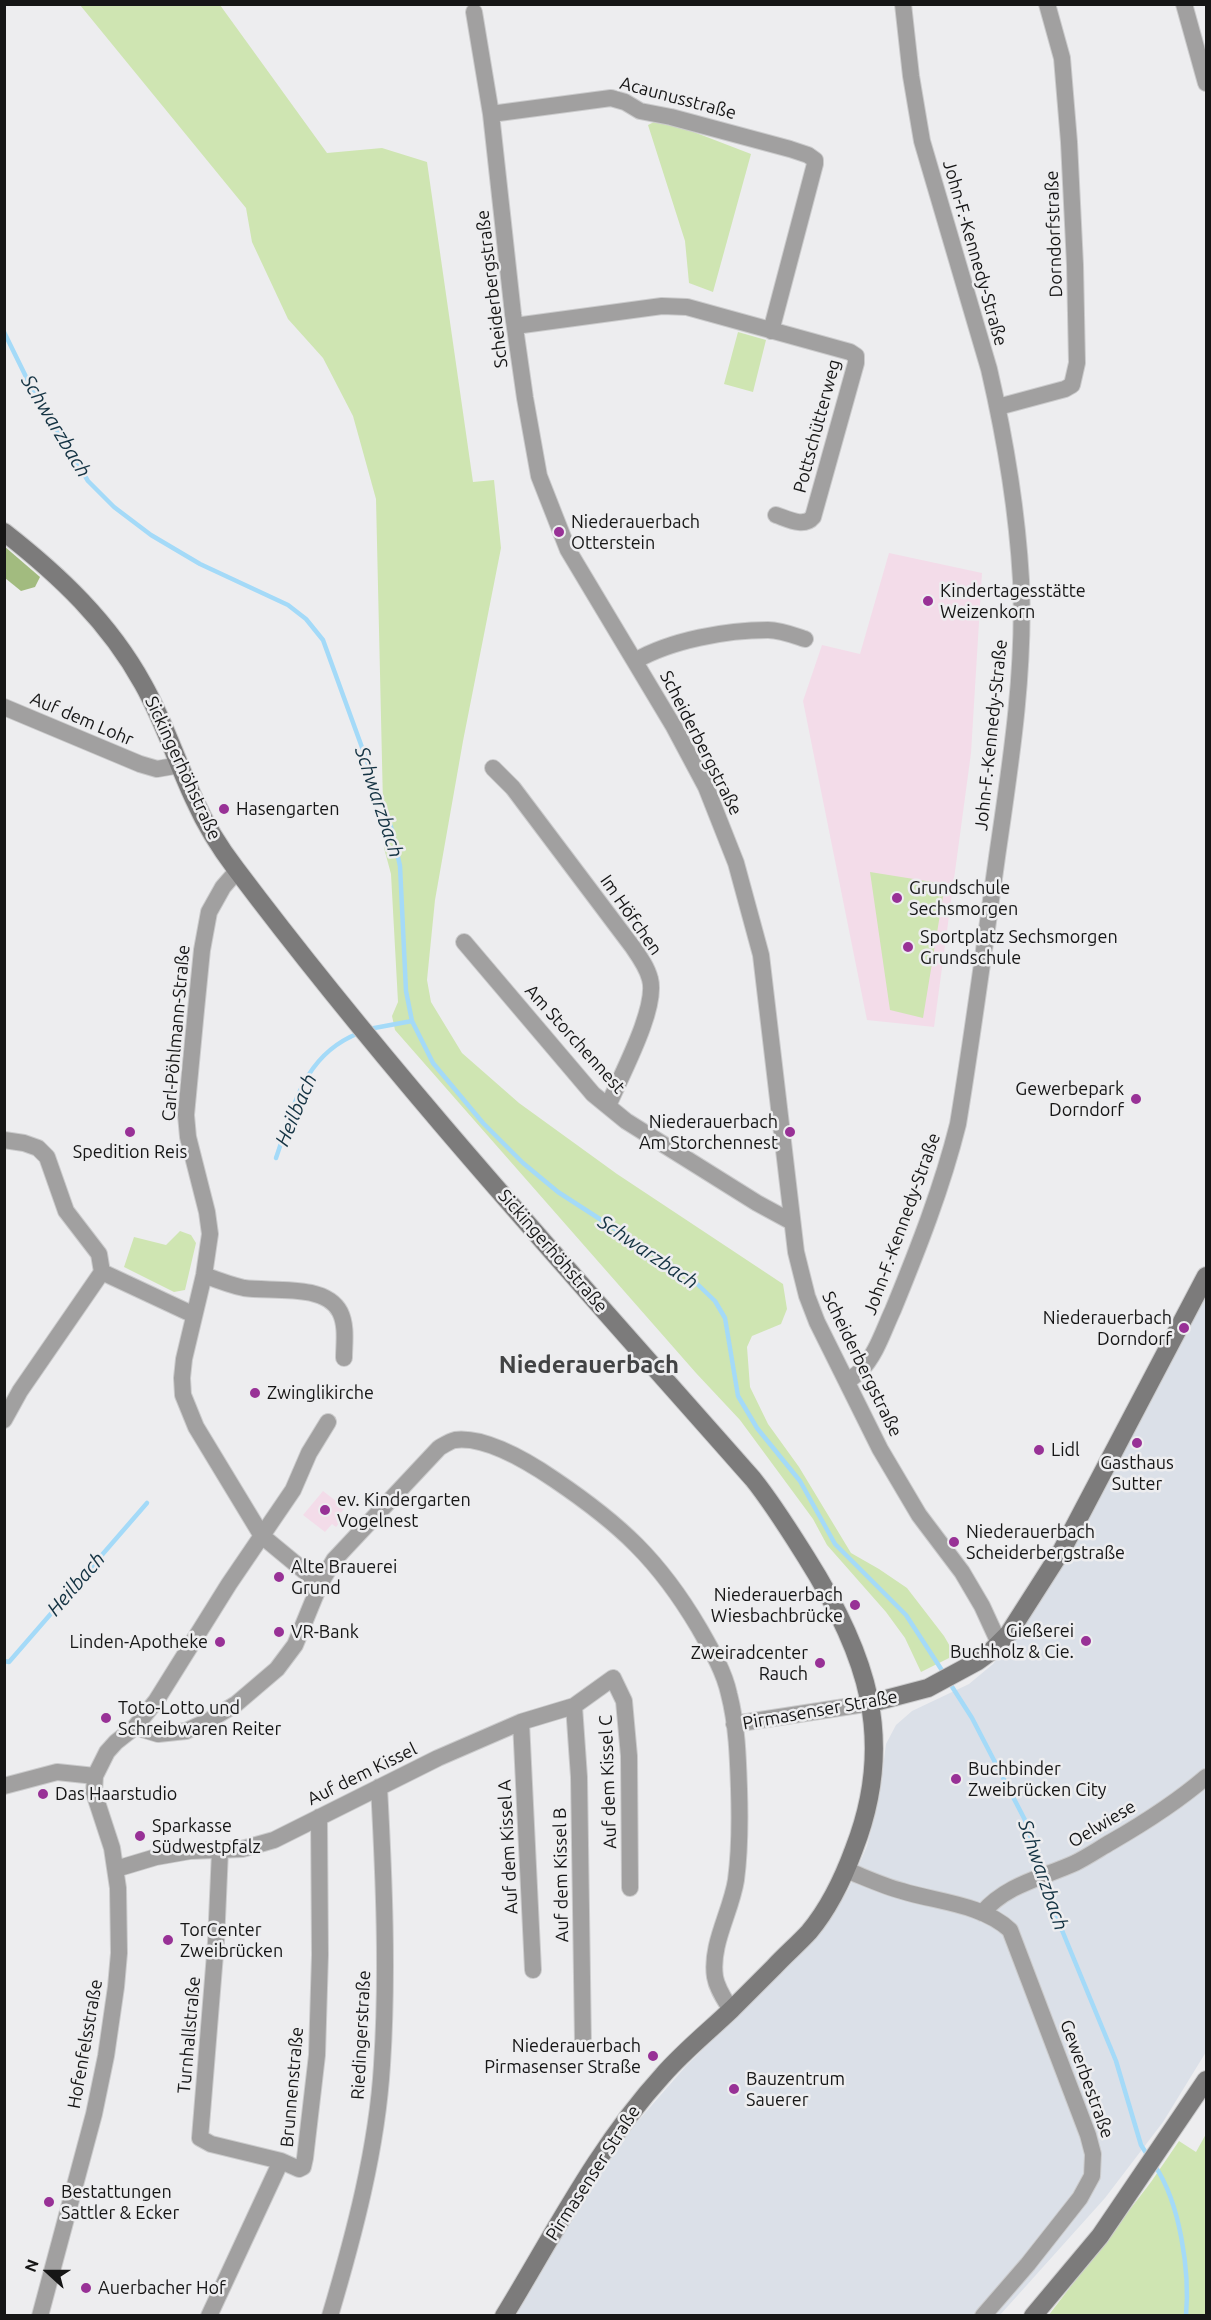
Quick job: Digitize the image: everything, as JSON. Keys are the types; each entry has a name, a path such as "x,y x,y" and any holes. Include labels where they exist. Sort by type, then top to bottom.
{"main road":[{"name":"Sickingerhöhstraße","path":"4,532 56,574 101,622 143,683 207,826 237,871 370,1040 753,1479 773,1505 843,1621 855,1647 871,1703 875,1755 870,1793 861,1829 846,1870 828,1906 809,1932 731,2010"},
{"name":"Pirmasenser Straße","path":"871,1703 928,1688 962,1670 989,1653 1026,1609 1062,1550 1206,1276"},
{"name":"Pirmasenser Straße","path":"504,2316 614,2135 664,2074 731,2010"},
{"path":"1033,2316 1100,2236 1206,2080"}],"street":[{"name":"John-F.-Kennedy-Straße","path":"847,1382 862,1370 871,1357 897,1299 945,1171 960,1113 1013,745 1020,670 1021,580 1010,476 998,407 922,141 911,76 903,4"},
{"name":"Dorndorfstraße","path":"998,407 1065,389 1072,385 1077,363 1075,265 1065,88 1062,58 1047,4"},
{"path":"1184,4 1206,83"},
{"name":"Scheiderbergstraße","path":"474,12 491,114 515,326 539,476 559,532 706,787 736,863 761,955 796,1252 807,1296 847,1382 900,1486 962,1572 982,1606 999,1643"},
{"name":"Acaunusstraße","path":"491,114 611,98 625,102 640,111 790,149 815,160 771,331"},
{"name":"Pottschütterweg","path":"515,326 651,308 687,307 850,352 856,356 856,363 813,517 809,522 804,523 776,515"},
{"path":"635,661 654,650 676,643 735,633 769,630 805,639"},
{"name":"Auf dem Lohr","path":"4,707 140,764 157,769 180,765"},
{"name":"Im Höfchen","path":"494,768 513,788 632,946 644,964 650,979 651,1004 608,1106"},
{"name":"Carl-Pöhlmann-Straße","path":"237,871 216,899 205,929 188,1085 188,1137 207,1212 210,1234 204,1275 184,1359 183,1395 196,1427 262,1536 320,1584"},
{"name":"Am Storchennest","path":"464,942 593,1094 626,1121 757,1203 792,1222"},
{"path":"4,1140 38,1148 47,1157 66,1210 99,1254 102,1272 20,1391 4,1420"},
{"path":"102,1272 194,1315"},
{"path":"204,1275 243,1287 299,1291 325,1298 339,1310 342,1317 345,1331 344,1358"},
{"path":"4,1786 57,1772 95,1776 107,1752 135,1727 156,1701 229,1584 292,1490 309,1453 328,1422"},
{"path":"135,1727 158,1734 186,1731 208,1721 254,1690 277,1670 295,1646 320,1584 334,1560 439,1448 455,1440 470,1440 520,1457 574,1492 634,1540 655,1563 681,1598 709,1645 729,1694 734,1724"},
{"name":"Auf dem Kissel","path":"116,1869 156,1857 190,1851 220,1851 256,1847 438,1758 521,1722 574,1706 613,1678"},
{"name":"Auf dem Kissel C","path":"613,1678 624,1701 625,1712 629,1778 630,1888"},
{"name":"Pirmasenser Straße","path":"731,2010 715,1979 715,1961 718,1944 730,1910 740,1852 738,1758 734,1724 871,1703"},
{"name":"Auf dem Kissel B","path":"574,1706 579,1777 583,2044"},
{"name":"Auf dem Kissel A","path":"521,1722 533,1970"},
{"name":"Hofenfelsstraße","path":"40,2316 77,2181 106,2056 119,1953 116,1869 112,1848 94,1793 95,1776"},
{"name":"Oelwiese","path":"982,1913 992,1901 1005,1892 1076,1863 1139,1825 1206,1778"},
{"name":"Riedingerstraße","path":"330,2316 361,2198 382,2067 383,1889 379,1787"},
{"name":"Brunnenstraße","path":"209,2316 281,2162 293,2168 303,2168 317,2055 320,1944 319,1817"},
{"name":"Turnhallstraße","path":"220,1851 216,1942 200,2138 211,2144 281,2162"},
{"path":"846,1870 900,1891 982,1913"},
{"name":"Gewerbestraße","path":"982,1913 1010,1929 1093,2154 1092,2176 1080,2198 984,2316"}],"shaded area":[{"name":"Grundschule Sechsmorgen","path":"889,553 982,573 971,753 934,1027 867,1020 803,701 822,645 860,654"},
{"path":"1206,1292 1206,2052 1163,2122 1105,2198 1000,2315 512,2316 583,2200 631,2129 686,2066 754,1999 834,1911 848,1890 867,1846 879,1798 886,1744 896,1725 912,1711 969,1684 993,1664 1015,1636"},
{"name":"ev. Kindergarten Vogelnest","path":"323,1491 336,1501 339,1498 347,1505 337,1518 341,1521 336,1527 332,1524 325,1532 303,1515"}],"green space":[{"path":"80,5 220,5 327,153 382,148 427,162 473,482 494,480 501,548 435,900 427,980 431,1002 462,1053 519,1103 617,1174 783,1284 787,1309 781,1324 752,1336 747,1347 750,1387 768,1424 799,1467 851,1553 907,1588 944,1636 955,1655 921,1672 905,1638 886,1612 827,1545 813,1519 740,1420 696,1373 395,1030 392,1016 398,1002 391,874 384,848 376,499 353,416 323,358 288,319 252,242 246,208"},
{"path":"660,119 751,154 713,292 689,283 685,241 648,125"},
{"path":"738,332 766,340 753,392 724,384"},
{"path":"4,546 40,577 35,587 21,591 5,578"},
{"name":"Sportplatz Sechsmorgen Grundschule","path":"870,872 945,884 923,1018 890,1010"},
{"path":"180,1231 191,1235 196,1243 185,1290 174,1292 124,1267 134,1237 166,1245"},
{"path":"1206,2134 1206,2315 1048,2316 1151,2182 1179,2141 1196,2152"}],"waterway":[{"name":"Schwarzbach","path":"4,332 33,391 88,481 114,507 151,535 200,564 288,605 306,619 323,640 392,830 400,866 406,991 412,1021 433,1063 483,1123 523,1163 558,1192 691,1278 715,1301 725,1318 738,1396 757,1428 800,1481 835,1544 906,1615 945,1675"},
{"name":"Heilbach","path":"369,1029 412,1021"},
{"name":"Heilbach","path":"276,1158 303,1084 325,1054 359,1033"},
{"name":"Heilbach","path":"4,1661 9,1662 147,1503"},
{"name":"Schwarzbach","path":"949,1682 972,1718 1025,1820 1059,1923 1116,2061 1141,2145 1148,2156"},
{"name":"Schwarzbach","path":"1155,2166 1164,2181 1177,2218 1185,2259 1186,2316"}],"place":[{"name":"Niederauerbach Otterstein","path":"559,532"},
{"name":"Kindertagesstätte Weizenkorn","path":"928,601"},
{"name":"Hasengarten","path":"224,809"},
{"name":"Grundschule Sechsmorgen","path":"897,898"},
{"name":"Sportplatz Sechsmorgen Grundschule","path":"908,947"},
{"name":"Gewerbepark Dorndorf","path":"1136,1099"},
{"name":"Spedition Reis","path":"130,1132"},
{"name":"Niederauerbach Am Storchennest","path":"790,1132"},
{"name":"Niederauerbach Dorndorf","path":"1184,1328"},
{"name":"Zwinglikirche","path":"255,1393"},
{"name":"Gasthaus Sutter","path":"1137,1443"},
{"name":"Lidl","path":"1039,1450"},
{"name":"ev. Kindergarten Vogelnest","path":"325,1510"},
{"name":"Niederauerbach Scheiderbergstraße","path":"954,1542"},
{"name":"Alte Brauerei Grund","path":"279,1577"},
{"name":"Niederauerbach Wiesbachbrücke","path":"855,1605"},
{"name":"VR-Bank","path":"279,1632"},
{"name":"Gießerei Buchholz & Cie.","path":"1086,1641"},
{"name":"Linden-Apotheke","path":"220,1642"},
{"name":"Zweiradcenter Rauch","path":"820,1663"},
{"name":"Toto-Lotto und Schreibwaren Reiter","path":"106,1718"},
{"name":"Buchbinder Zweibrücken City","path":"956,1779"},
{"name":"Das Haarstudio","path":"43,1794"},
{"name":"Sparkasse Südwestpfalz","path":"140,1836"},
{"name":"TorCenter Zweibrücken","path":"168,1940"},
{"name":"Niederauerbach Pirmasenser Straße","path":"653,2056"},
{"name":"Bauzentrum Sauerer","path":"734,2089"},
{"name":"Bestattungen Sattler & Ecker","path":"49,2202"},
{"name":"Auerbacher Hof","path":"86,2288"}],"district":[{"name":"Niederauerbach","path":"589,1365"}]}
